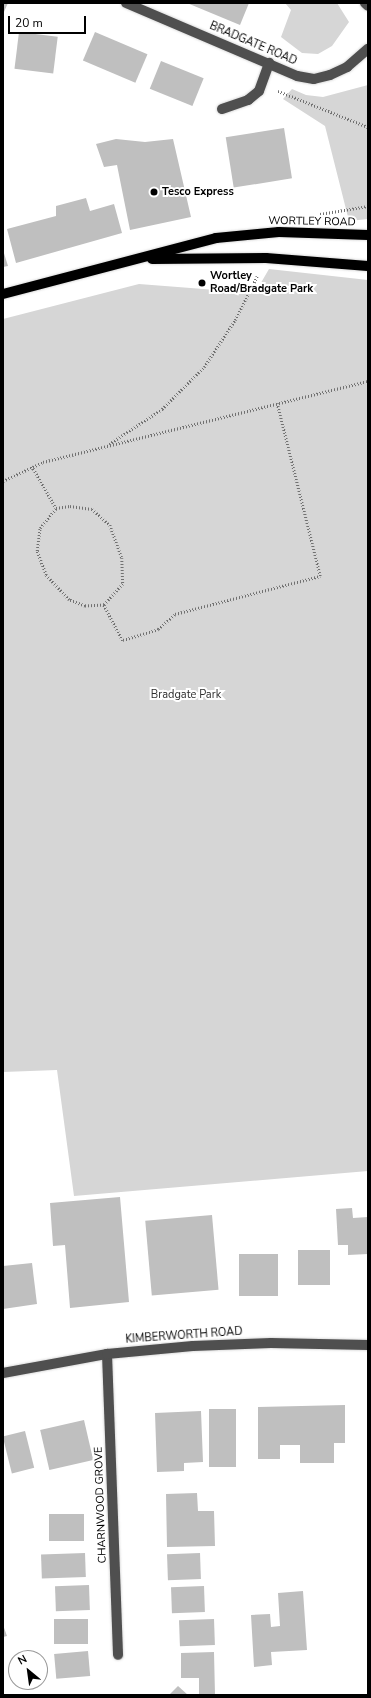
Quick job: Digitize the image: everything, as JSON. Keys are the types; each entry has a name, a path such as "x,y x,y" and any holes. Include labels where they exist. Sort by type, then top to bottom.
{"main road":[{"name":"WORTLEY ROAD","path":"3,294 216,238 279,232 368,235"},
{"name":"WORTLEY ROAD","path":"138,259 266,258 368,266"}],"street":[{"name":"BRADGATE ROAD","path":"126,3 297,76 314,79 347,66 368,49"},
{"path":"365,3 368,6"},
{"path":"222,109 248,100 259,91 269,63"},
{"name":"KIMBERWORTH ROAD","path":"3,1373 107,1354 200,1346 368,1344"},
{"name":"CHARNWOOD GROVE","path":"107,1354 118,1655"}],"path":[{"path":"261,84 368,127"},
{"path":"106,445 162,409 204,367 235,320 266,258"},
{"path":"3,482 32,466 106,445 368,381"},
{"path":"104,604 123,640 158,629 175,614 320,576 277,403"},
{"path":"32,466 56,508"},
{"path":"70,506 92,509 110,525 122,558 123,584 104,604 85,606 69,600 46,575 37,552 40,528 56,508 70,506"}],"green space":[{"path":"285,3 337,3 349,22 332,46 318,54 302,53 281,37 291,10"},
{"path":"368,85 368,219 349,221 325,126 283,99 292,89 306,95 323,97"},
{"name":"Bradgate Park","path":"269,269 368,280 368,1171 74,1196 57,1070 3,1072 3,319 139,284 255,293"}],"building":[{"path":"3,3 8,3 3,14"},
{"path":"187,3 249,3 240,25"},
{"path":"19,32 58,37 53,73 14,69"},
{"path":"95,32 147,54 135,83 83,61"},
{"path":"161,61 204,78 192,106 150,89"},
{"path":"284,128 292,178 234,188 226,137"},
{"name":"Tesco Express","path":"116,139 145,142 173,139 191,217 130,230 117,165 104,167 96,144"},
{"path":"86,198 90,211 114,204 122,233 16,263 7,229 56,216 56,206"},
{"path":"3,250 8,266 3,267"},
{"path":"120,1197 129,1302 70,1308 65,1245 53,1246 50,1203"},
{"path":"352,1208 353,1218 368,1217 368,1254 348,1255 348,1245 338,1245 336,1209"},
{"path":"212,1215 219,1290 152,1296 145,1221"},
{"path":"298,1250 330,1250 330,1285 298,1285"},
{"path":"239,1254 278,1254 278,1296 239,1296"},
{"path":"32,1263 37,1304 3,1309 3,1266"},
{"path":"345,1405 345,1443 334,1443 334,1463 300,1463 300,1445 280,1445 280,1459 258,1459 258,1407"},
{"path":"209,1409 236,1409 236,1467 209,1467"},
{"path":"201,1411 203,1462 184,1463 184,1471 157,1472 155,1413"},
{"path":"84,1420 93,1460 49,1470 40,1430"},
{"path":"25,1431 34,1468 12,1473 3,1436"},
{"path":"197,1493 198,1511 214,1511 215,1546 167,1547 166,1494"},
{"path":"49,1514 84,1514 84,1541 49,1541"},
{"path":"85,1553 86,1577 42,1579 41,1555"},
{"path":"200,1553 201,1579 168,1580 167,1554"},
{"path":"89,1585 90,1610 56,1611 55,1586"},
{"path":"204,1586 205,1612 172,1613 171,1587"},
{"path":"303,1591 307,1650 271,1652 272,1665 254,1667 251,1615 270,1614 271,1627 280,1626 278,1593"},
{"path":"54,1619 88,1619 88,1644 54,1644"},
{"path":"214,1619 215,1645 180,1646 179,1620"},
{"path":"3,1625 7,1636 3,1637"},
{"path":"88,1651 90,1676 56,1679 54,1654"},
{"path":"214,1652 215,1695 199,1695 199,1678 181,1678 181,1653"},
{"path":"178,1686 188,1695 169,1695"}],"place":[{"name":"Tesco Express","path":"154,192"},
{"name":"Wortley Road/Bradgate Park","path":"202,283"}]}
